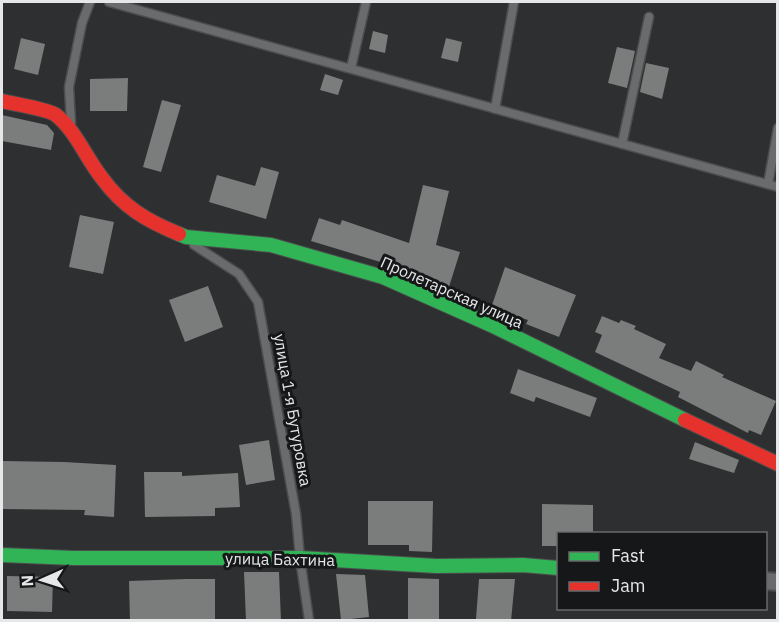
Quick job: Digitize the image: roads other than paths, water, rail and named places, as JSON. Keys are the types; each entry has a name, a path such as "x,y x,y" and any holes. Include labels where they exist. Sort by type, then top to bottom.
{"street":[{"name":"Пролетарская улица","path":"2,101 54,113 72,132 102,179 123,203 150,222 186,237 271,245 383,277 490,325 777,464"},
{"name":"улица Бахтина","path":"2,555 74,558 300,558 436,566 523,565 557,568"}],"lane":[{"path":"72,132 69,87 82,23 90,2"},
{"path":"109,2 777,187"},
{"path":"351,68 366,2"},
{"path":"495,109 514,2"},
{"path":"622,144 649,16"},
{"path":"768,184 777,128"},
{"name":"улица 1-я Бутуровка","path":"186,237 191,243 239,274 258,302 296,514 309,621"}]}
